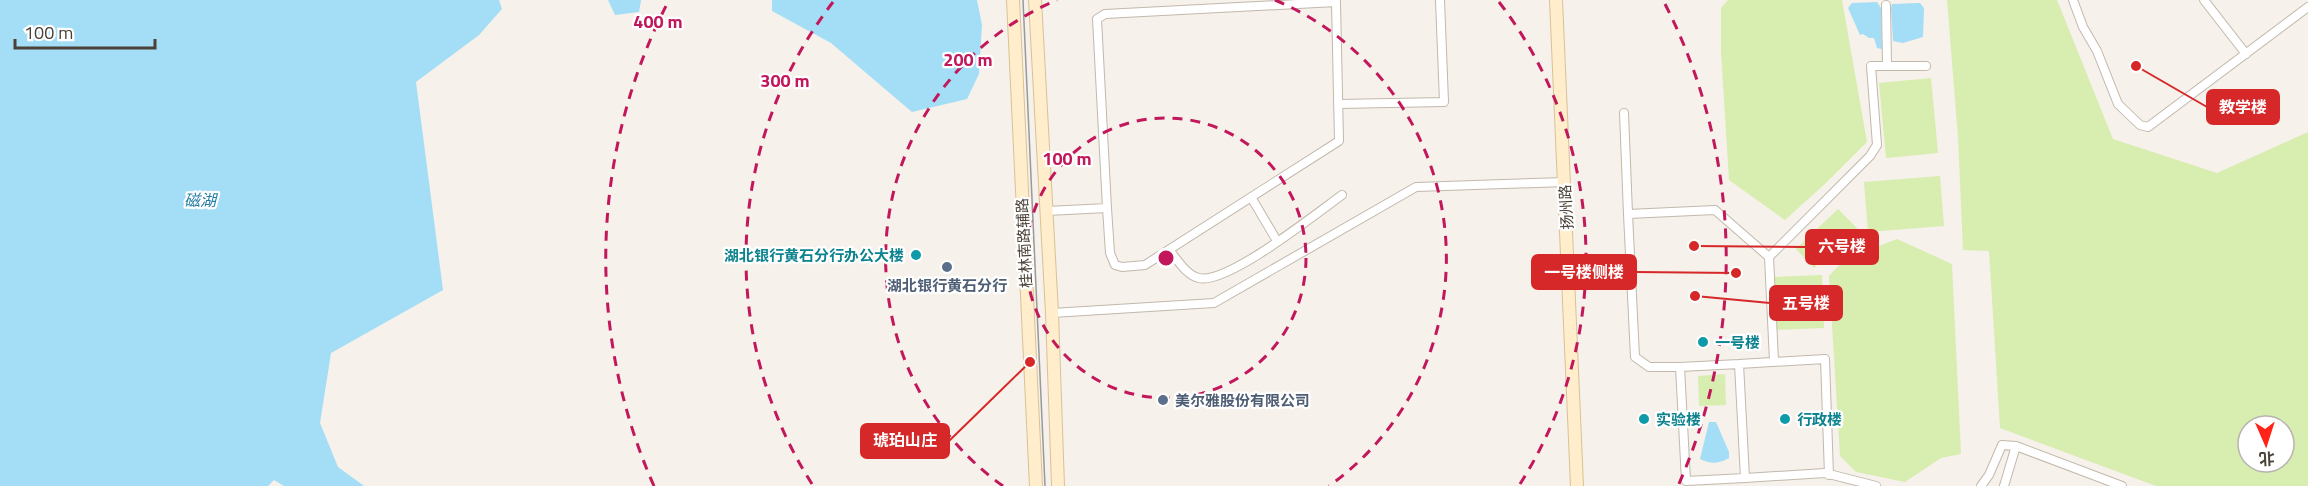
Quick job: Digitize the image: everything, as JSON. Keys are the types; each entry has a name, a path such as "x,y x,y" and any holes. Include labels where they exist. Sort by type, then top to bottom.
{"main road":[{"name":"桂林南路辅路","path":"1013,0 1036,486"},
{"path":"1021,0 1043,486"},
{"name":"桂林南路辅路","path":"1034,0 1047,211 1058,486"},
{"path":"1034,0 1053,486"},
{"name":"扬州路","path":"1557,0 1577,486"}],"street":[{"path":"1338,104 1444,102 1440,0"},
{"path":"2073,0 2083,27 2097,51 2117,102 2143,127 2153,125 2308,7"},
{"path":"2204,0 2246,54"},
{"path":"1336,2 1340,141 1251,197 1145,265 1122,267 1115,265 1110,254 1097,19 1105,14 1336,2"},
{"path":"1886,5 1887,66"},
{"path":"1769,257 1870,156 1877,145 1871,66 1926,66"},
{"path":"1624,113 1635,357 1649,367 1825,359 1829,475"},
{"path":"1052,313 1214,303 1416,187 1565,182"},
{"path":"1169,250 1185,270 1199,278 1214,278 1240,265 1342,195"},
{"path":"1251,197 1277,241"},
{"path":"1047,211 1107,208"},
{"path":"1628,214 1715,210 1769,257 1774,362"},
{"path":"1739,364 1745,478"},
{"path":"1680,367 1686,481 1729,482 1745,478 1829,475 1876,486"},
{"path":"1981,486 1989,475 2001,445 2016,446 2122,486"},
{"path":"2004,486 2016,446"}],"green space":[{"path":"1728,0 1842,0 1867,142 1785,220 1729,180 1721,52 1721,8"},
{"path":"1947,0 2057,0 2113,139 2217,173 2308,132 2308,486 2156,486 2000,428 1989,251 1963,250 1958,137"},
{"path":"1931,78 1938,153 1886,158 1879,83"},
{"path":"1940,176 1944,226 1868,232 1864,182"},
{"path":"1838,209 1857,228 1814,268 1796,249"},
{"path":"1897,239 1952,264 1961,454 1941,458 1905,482 1856,472 1840,456 1829,276 1844,260"},
{"path":"1822,275 1824,328 1774,330 1772,277"},
{"path":"1725,374 1726,405 1699,406 1698,376"}],"water":[{"name":"磁湖","path":"0,0 499,0 502,9 479,35 416,82 443,290 331,353 320,423 338,467 364,486 284,486 274,480 268,486 0,486"},
{"path":"608,0 641,0 639,12 615,15"},
{"path":"772,0 977,0 982,25 979,74 967,99 912,112 831,43 772,11"},
{"path":"1877,2 1881,8 1882,49 1877,48 1874,38 1860,35 1848,8 1852,3"},
{"path":"1920,3 1924,8 1923,37 1903,43 1893,41 1892,4"},
{"path":"1709,422 1716,422 1729,452 1729,458 1718,462 1700,459"}],"tram line":[{"path":"1023,0 1045,486"}],"place":[{"name":"教学楼","path":"2136,66"},
{"name":"六号楼","path":"1694,246"},
{"name":"湖北银行黄石分行办公大楼","path":"916,255"},
{"name":"湖北银行黄石分行","path":"947,267"},
{"name":"一号楼侧楼","path":"1736,273"},
{"name":"五号楼","path":"1695,296"},
{"name":"一号楼","path":"1703,342"},
{"name":"琥珀山庄","path":"1030,362"},
{"name":"美尔雅股份有限公司","path":"1163,400"},
{"name":"实验楼","path":"1644,419"},
{"name":"行政楼","path":"1785,419"}]}
